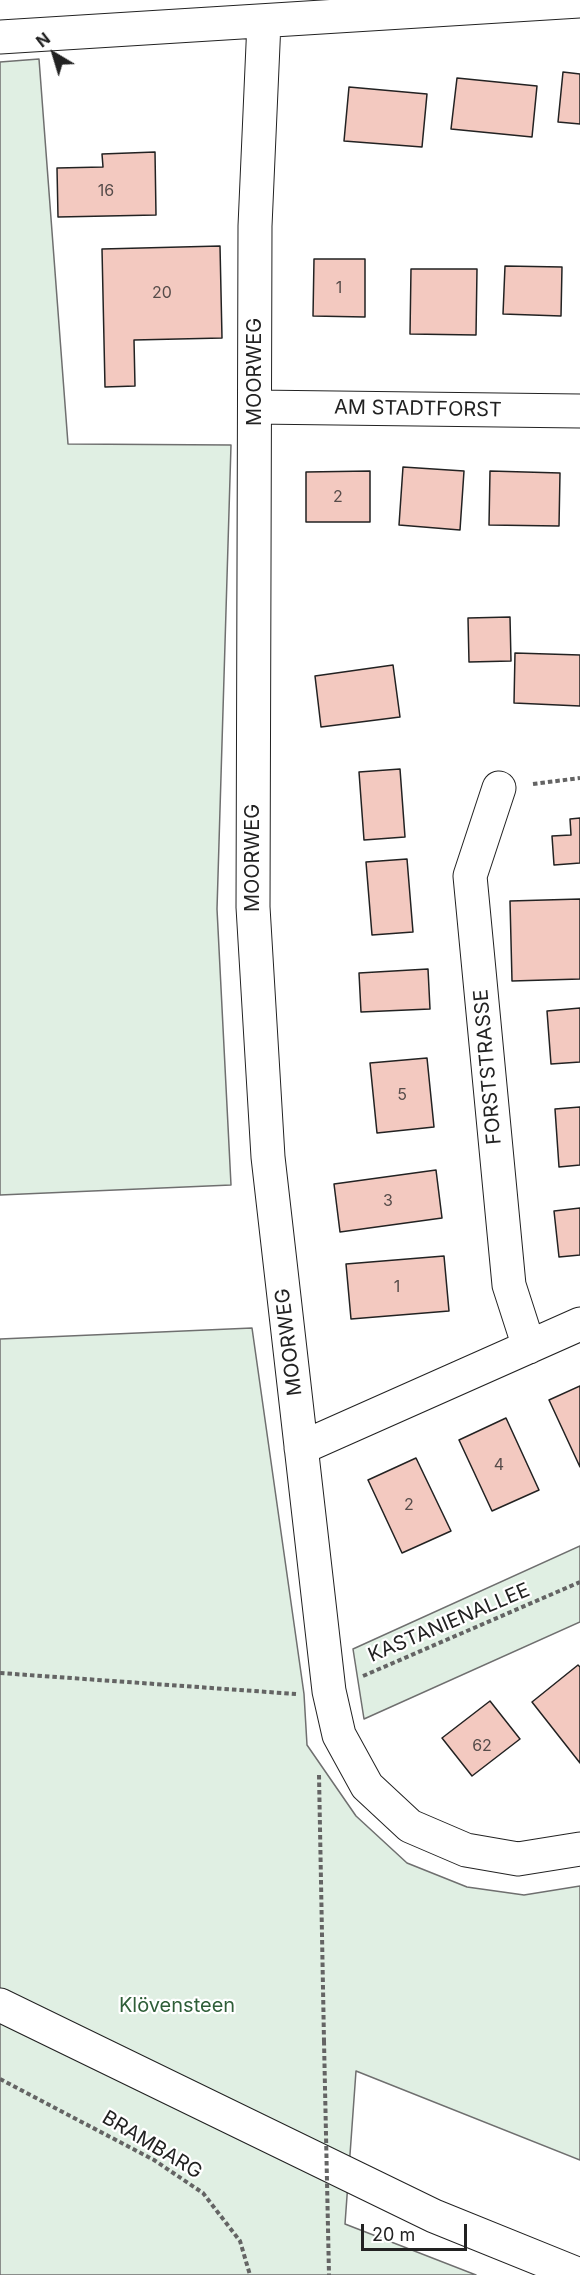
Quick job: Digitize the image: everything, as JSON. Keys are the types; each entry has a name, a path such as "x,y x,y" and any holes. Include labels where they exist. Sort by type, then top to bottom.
{"street":[{"path":"0,37 580,1"},
{"name":"MOORWEG","path":"264,22 255,226 253,907 268,1157 329,1691 339,1735 367,1786 410,1826 466,1850 518,1860 580,1849"},
{"name":"AM STADTFORST","path":"255,407 580,411"},
{"name":"FORSTSTRASSE","path":"499,788 470,876 509,1285 529,1347"},
{"path":"302,1448 580,1324"},
{"path":"0,2005 434,2216 580,2275"}],"path":[{"path":"499,788 580,778"},
{"name":"KASTANIENALLEE","path":"0,1673 304,1694 329,1691 580,1582"},
{"path":"329,2275 319,1774 339,1735"},
{"name":"BRAMBARG","path":"0,2079 154,2160 202,2193 240,2241 250,2275"}],"green space":[{"path":"39,59 68,444 231,445 217,909 231,1185 0,1195 0,62"},
{"name":"Klövensteen","path":"252,1328 304,1694 307,1745 356,1816 407,1863 467,1887 524,1895 580,1886 580,2160 356,2071 345,2224 476,2275 0,2275 0,1339"},
{"path":"580,1546 580,1622 364,1719 353,1649"}],"building":[{"path":"563,72 580,74 580,124 558,122"},
{"path":"457,78 537,86 532,137 451,129"},
{"path":"349,87 427,94 422,147 344,141"},
{"path":"155,152 156,215 58,217 57,168 103,167 102,154"},
{"path":"220,246 222,338 134,340 135,386 105,387 102,249"},
{"path":"314,259 365,259 365,317 313,316"},
{"path":"505,266 562,267 561,316 503,314"},
{"path":"411,269 477,269 476,335 410,334"},
{"path":"403,467 464,471 460,530 399,525"},
{"path":"370,471 370,522 306,522 306,472"},
{"path":"490,471 560,473 559,526 489,525"},
{"path":"510,617 511,661 469,662 468,618"},
{"path":"515,653 580,655 580,706 514,703"},
{"path":"393,665 400,717 321,727 315,676"},
{"path":"400,769 405,837 364,840 359,772"},
{"path":"580,818 580,863 554,865 552,836 571,835 570,819"},
{"path":"407,859 413,932 372,935 366,862"},
{"path":"580,899 580,979 512,981 510,901"},
{"path":"428,969 430,1009 361,1012 359,973"},
{"path":"580,1008 580,1062 551,1064 547,1011"},
{"path":"427,1058 434,1127 377,1133 370,1063"},
{"path":"580,1107 580,1165 559,1167 555,1109"},
{"path":"436,1170 442,1218 340,1232 334,1184"},
{"path":"580,1208 580,1255 559,1257 554,1211"},
{"path":"444,1256 449,1311 351,1319 346,1264"},
{"path":"580,1386 580,1467 549,1400"},
{"path":"506,1418 539,1490 492,1511 459,1440"},
{"path":"416,1458 451,1531 402,1553 368,1480"},
{"path":"578,1665 580,1667 580,1763 532,1702"},
{"path":"490,1701 520,1739 472,1776 442,1738"}]}
